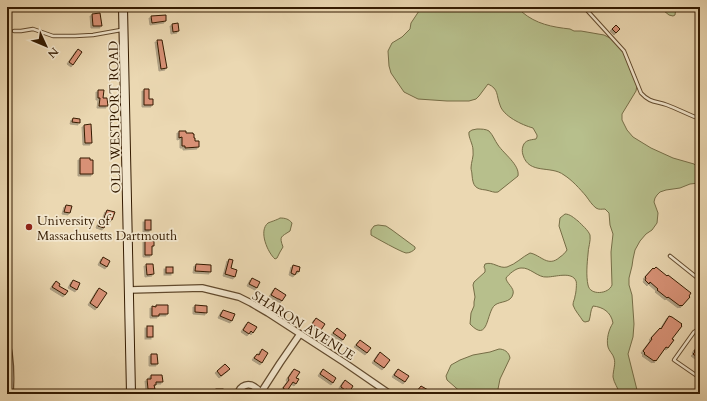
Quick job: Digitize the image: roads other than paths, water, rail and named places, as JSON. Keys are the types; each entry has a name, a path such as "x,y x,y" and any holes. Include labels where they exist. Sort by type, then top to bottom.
{"main road":[{"name":"OLD WESTPORT ROAD","path":"124,7 131,394"}],"street":[{"name":"SHARON AVENUE","path":"129,290 202,288 239,297 300,334 390,394"},
{"path":"238,394 240,389 244,386 250,385 256,388 260,393 300,334"},
{"path":"7,343 10,366 10,394"}],"lane":[{"path":"584,7 624,51 641,93 646,98 655,102 666,104 700,119"},
{"path":"14,30 21,31 33,29 53,36 75,36 124,30"},
{"path":"670,256 700,280"},
{"path":"700,328 694,332 674,360 700,378"}],"place":[{"name":"University of Massachusetts Dartmouth","path":"29,227"}]}
